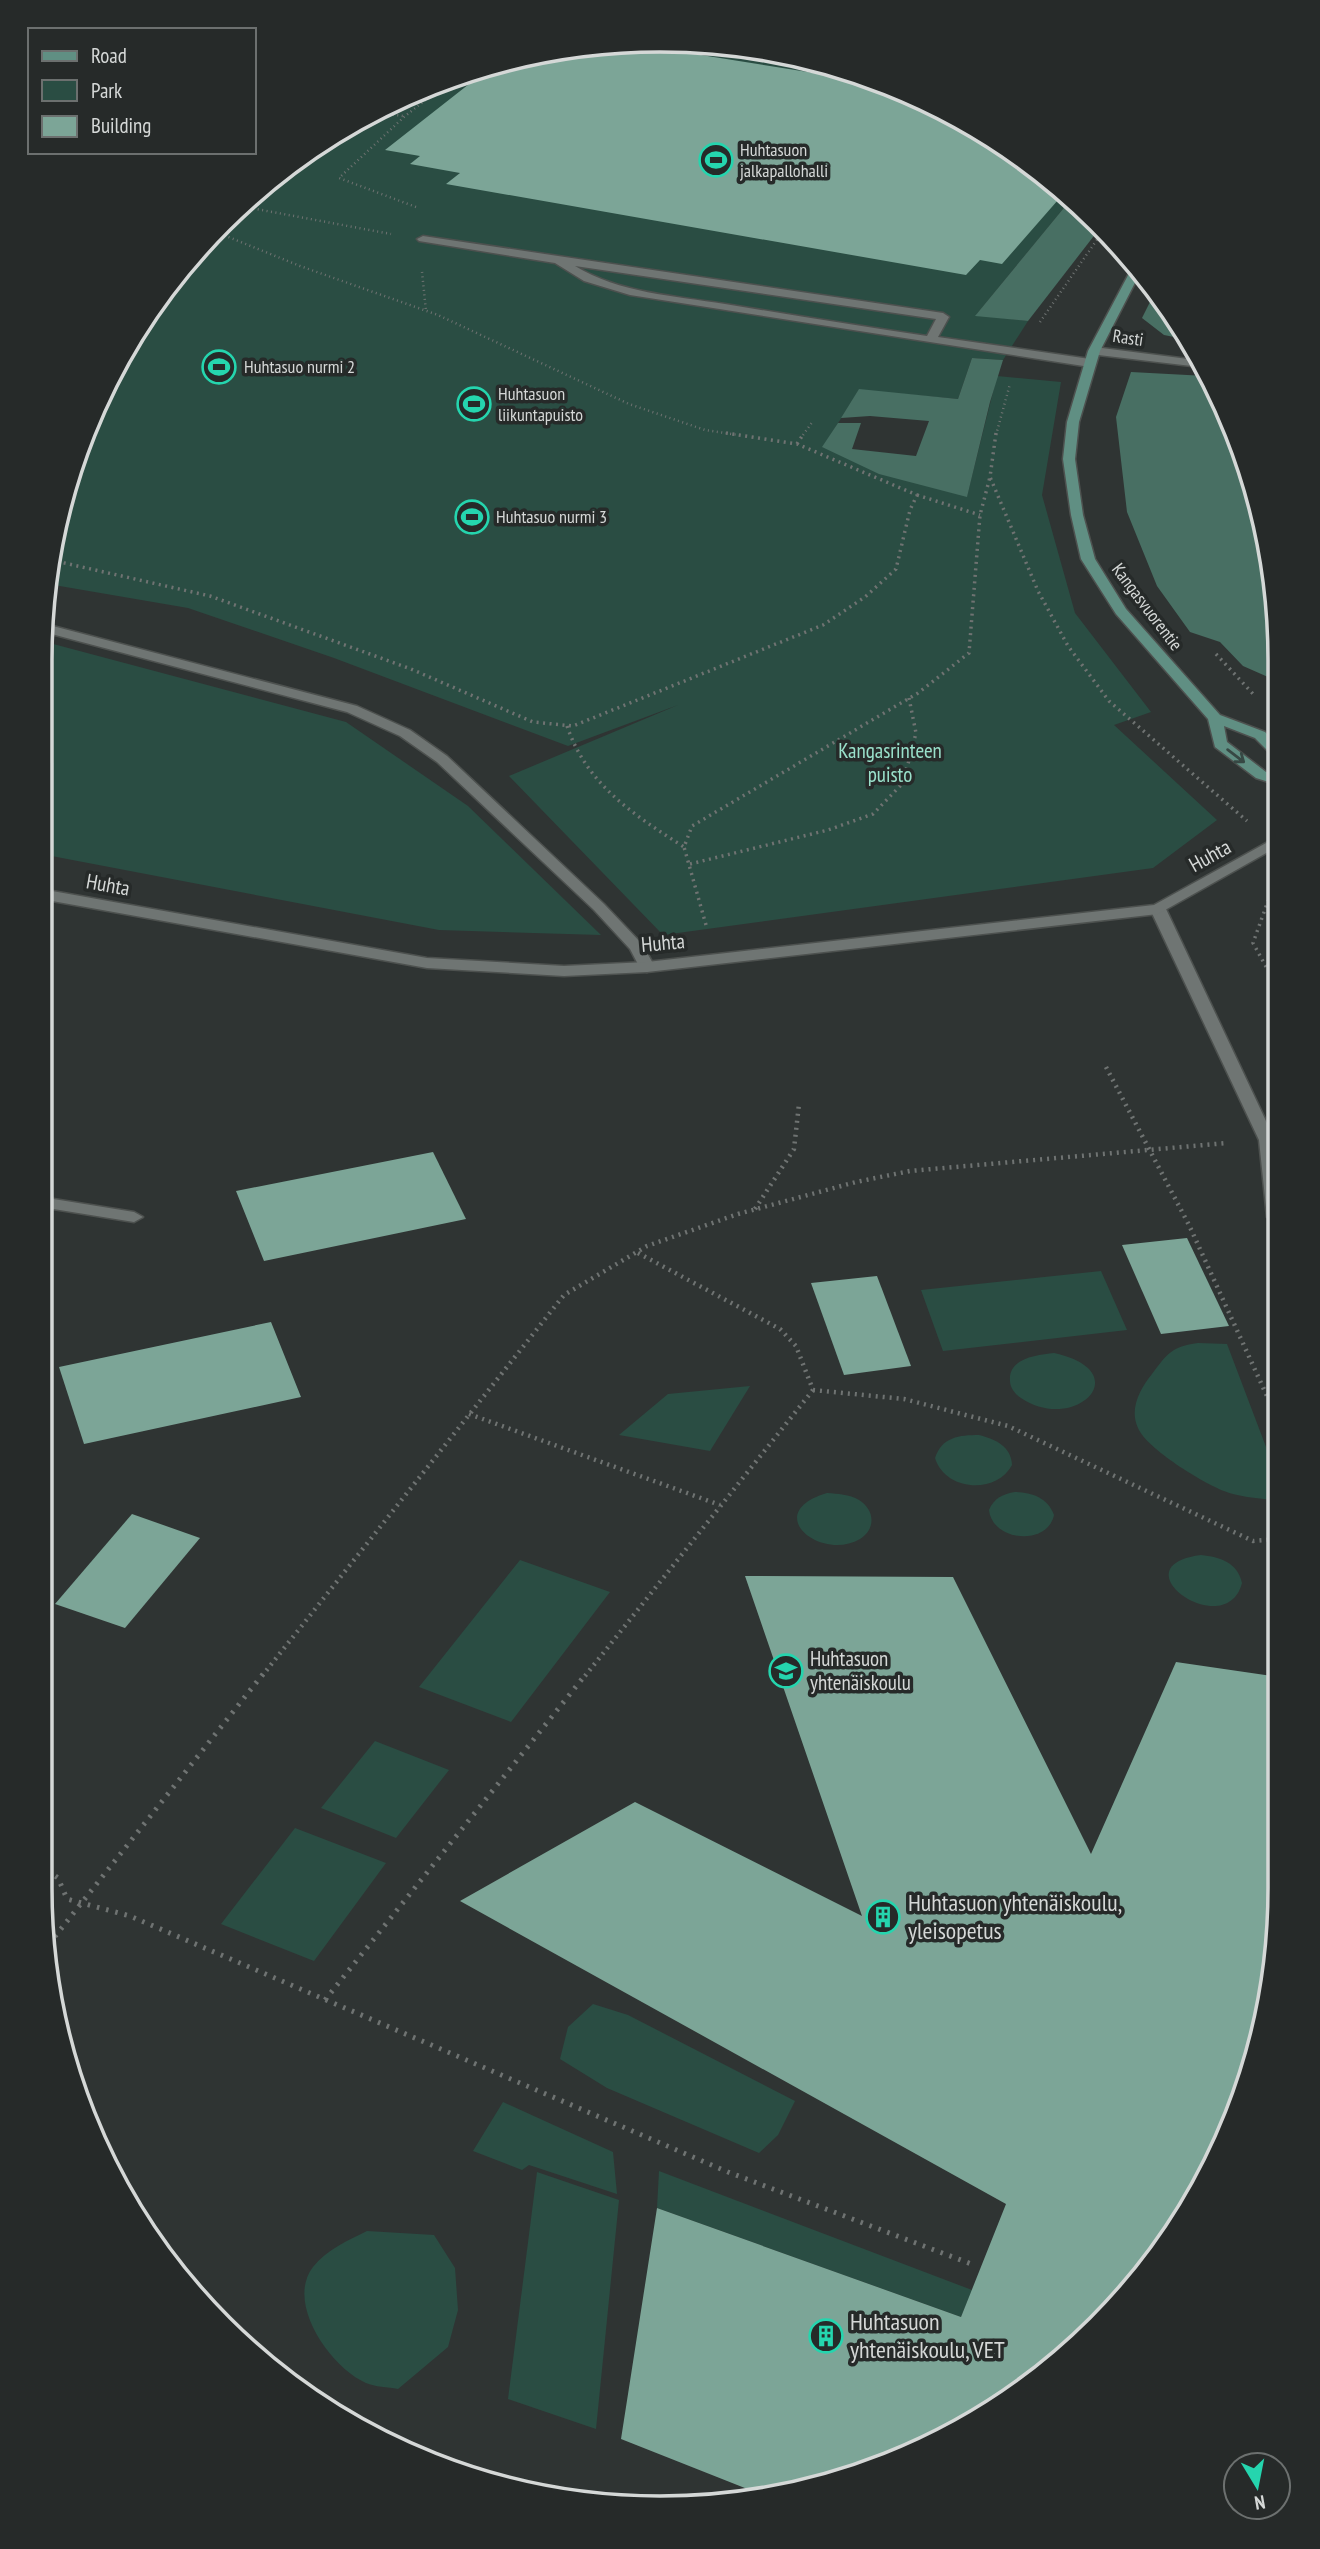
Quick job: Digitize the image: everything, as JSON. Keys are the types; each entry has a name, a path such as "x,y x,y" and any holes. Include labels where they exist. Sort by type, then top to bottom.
{"main road":[{"name":"Kangasvuorentie","path":"1132,277 1092,357 1073,422 1069,459 1077,514 1088,559 1121,611 1163,662 1215,718 1260,736 1268,743"},
{"name":"Kangasvuorentie","path":"1215,718 1220,744 1268,778"}],"street":[{"path":"422,239 943,317 930,340"},
{"name":"Rasti","path":"558,260 588,279 630,292 930,340 1092,357 1190,363"},
{"path":"53,630 352,709 405,733 442,759 589,897 637,947 648,967"},
{"name":"Huhta","path":"52,896 427,962 564,971 648,967 1158,909 1268,846"},
{"path":"1158,909 1267,1140 1268,1149"},
{"path":"52,1204 134,1217"}],"path":[{"path":"416,207 339,178 425,100"},
{"path":"391,115 404,117"},
{"path":"253,208 422,239"},
{"path":"225,236 300,266 438,315 629,404 705,430 797,444 917,495 980,515"},
{"path":"797,444 813,421"},
{"path":"706,926 684,846 692,826 909,698 969,653 980,515 990,477"},
{"path":"61,562 209,596 411,668 533,722 573,726 823,625 865,597 896,569 910,510 917,495"},
{"path":"1216,654 1255,696"},
{"path":"690,864 828,830 873,814 903,783 916,733 909,698"},
{"path":"567,726 573,750 604,790 641,821 684,846"},
{"path":"1268,901 1253,943 1268,970"},
{"path":"1107,1066 1189,1225 1268,1398"},
{"path":"755,1209 794,1149 799,1104"},
{"path":"55,1936 564,1295 637,1252 755,1209 911,1171 1147,1148 1267,1140"},
{"path":"637,1252 780,1329 796,1346 813,1390"},
{"path":"325,2000 813,1390"},
{"path":"813,1390 904,1399 1008,1426 1253,1541 1268,1540"},
{"path":"469,1414 720,1505"},
{"path":"52,1871 64,1882 67,1899 80,1905 130,1916 728,2172 974,2265"}],"green space":[{"name":"Huhtasuon liikuntapuisto","path":"660,52 779,64 855,85 929,115 998,155 1065,207 976,315 1028,321 1003,360 972,358 958,399 859,390 823,447 924,485 967,496 997,376 1061,382 1042,495 1075,613 1151,712 1114,725 1217,820 1153,868 663,935 509,776 678,705 568,746 334,658 188,608 58,586 64,541 73,503 99,428 134,356 155,322 203,259 259,203 322,155 391,115 465,85 503,73 581,58"},
{"path":"1065,207 1095,235 1028,321 975,316"},
{"path":"1150,301 1174,337 1164,335 1142,318"},
{"path":"972,358 1003,360 967,497 879,474 822,447 838,423 861,423 852,449 916,456 929,421 870,416 841,418 859,389 958,399"},
{"path":"1131,372 1197,375 1221,428 1247,503 1262,581 1268,677 1243,666 1220,642 1190,632 1157,586 1127,512 1116,417"},
{"path":"53,644 346,722 468,806 601,935 439,930 52,856"},
{"path":"1101,1271 1127,1330 943,1351 921,1290"},
{"path":"1198,1343 1227,1344 1268,1452 1268,1499 1236,1495 1215,1487 1152,1446 1138,1428 1135,1407 1140,1393 1162,1361 1171,1352"},
{"path":"1054,1353 1079,1362 1092,1373 1095,1385 1089,1396 1077,1405 1060,1409 1041,1407 1019,1397 1011,1386 1011,1373 1019,1363 1032,1357"},
{"path":"750,1386 710,1451 619,1435 668,1394"},
{"path":"979,1435 1001,1444 1009,1453 1012,1465 1005,1475 995,1481 983,1485 960,1483 941,1469 935,1458 947,1441"},
{"path":"1015,1492 1038,1497 1051,1509 1054,1515 1049,1525 1041,1532 1031,1536 1009,1534 992,1520 989,1510 993,1502 1003,1495"},
{"path":"827,1493 851,1497 864,1504 872,1520 865,1535 845,1544 829,1544 815,1540 804,1532 798,1522 798,1512 808,1502"},
{"path":"1201,1555 1221,1559 1236,1570 1242,1583 1232,1600 1217,1606 1199,1604 1183,1596 1172,1585 1169,1573 1177,1562"},
{"path":"520,1560 610,1592 511,1722 419,1687"},
{"path":"375,1741 449,1770 396,1838 321,1808"},
{"path":"295,1828 386,1863 314,1961 221,1924"},
{"path":"593,2004 628,2015 795,2101 778,2135 759,2153 607,2088 560,2059 568,2027"},
{"path":"503,2102 613,2152 617,2194 529,2165 522,2170 473,2151"},
{"path":"659,2171 972,2290 961,2317 657,2208"},
{"path":"537,2172 619,2200 596,2429 508,2399"},
{"path":"367,2231 434,2235 455,2268 458,2310 448,2347 398,2389 366,2383 339,2364 326,2349 308,2316 306,2282 313,2267 324,2255"}],"building":[{"name":"Huhtasuon jalkapallohalli","path":"620,54 692,54 820,74 892,99 964,134 998,155 1058,200 1002,264 980,260 966,275 446,184 460,173 410,164 420,156 385,150 470,84 503,73 541,64"},
{"path":"433,1152 466,1219 264,1261 236,1191"},
{"path":"1187,1238 1229,1326 1161,1334 1122,1245"},
{"path":"877,1276 911,1366 844,1375 811,1283"},
{"path":"271,1322 301,1397 84,1444 59,1367"},
{"path":"132,1514 200,1538 125,1628 55,1604"},
{"name":"Huhtasuon yhtenäiskoulu, yleisopetus","path":"745,1576 953,1577 1091,1854 1176,1662 1268,1676 1268,1889 1256,2008 1247,2046 1221,2121 1205,2158 1165,2227 1117,2290 1090,2319 1061,2346 998,2394 929,2434 892,2450 817,2476 749,2490 621,2439 657,2208 961,2317 1006,2204 460,1901 635,1802 862,1916"}],"place":[{"name":"Huhtasuon jalkapallohalli","path":"716,160"},
{"name":"Huhtasuo nurmi 2","path":"219,367"},
{"name":"Huhtasuon liikuntapuisto","path":"474,404"},
{"name":"Huhtasuo nurmi 3","path":"472,517"},
{"name":"Huhtasuon yhtenäiskoulu","path":"786,1671"},
{"name":"Huhtasuon yhtenäiskoulu, yleisopetus","path":"883,1917"},
{"name":"Huhtasuon yhtenäiskoulu, VET","path":"826,2336"}],"park label":[{"name":"Kangasrinteen puisto","path":"890,763"}]}
